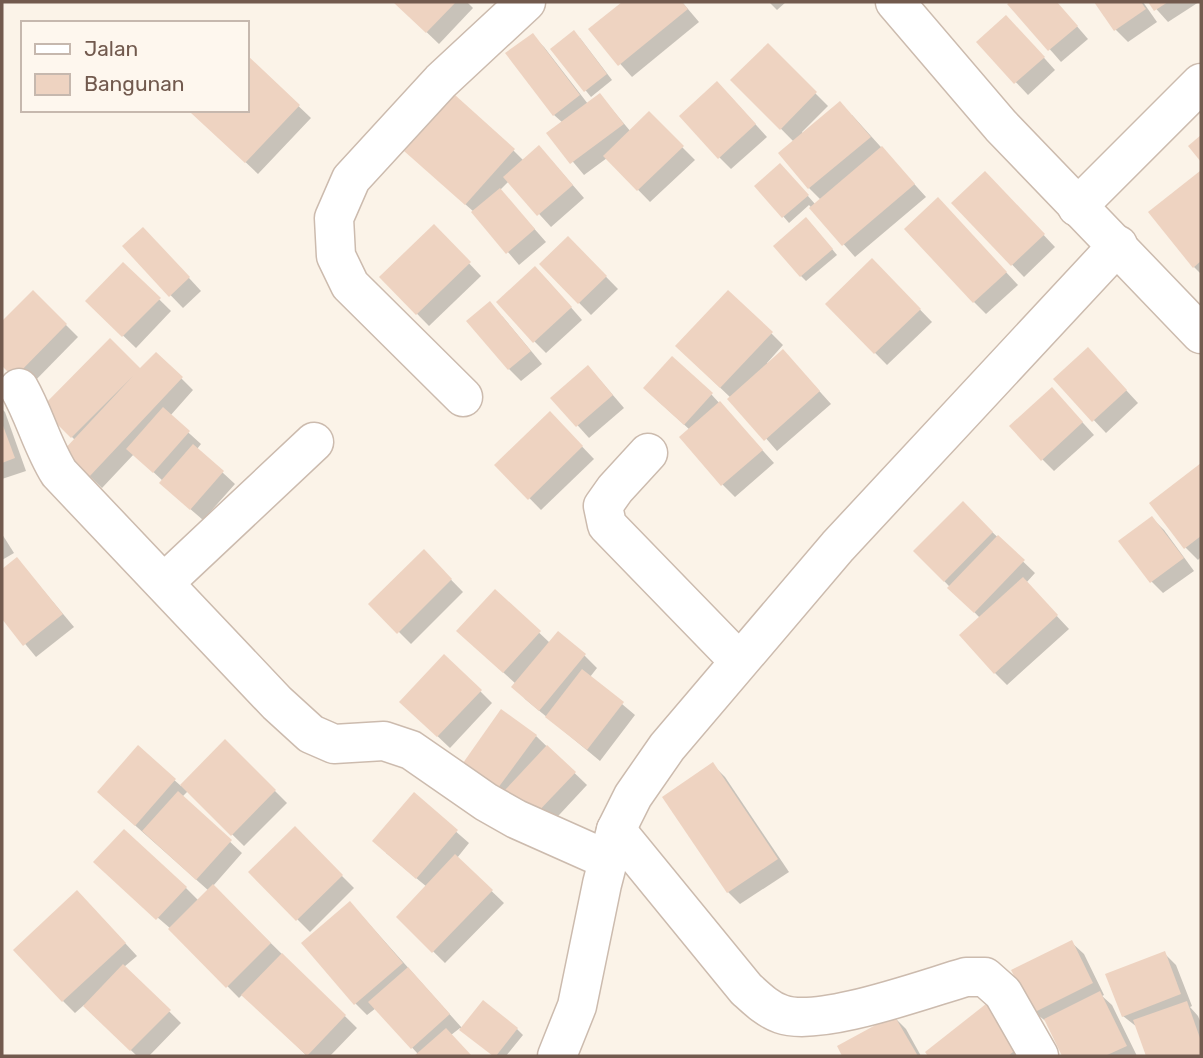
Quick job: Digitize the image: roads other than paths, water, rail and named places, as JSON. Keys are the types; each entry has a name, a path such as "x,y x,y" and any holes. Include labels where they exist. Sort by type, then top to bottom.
{"street":[{"path":"463,397 350,285 336,256 334,218 351,179 441,81 526,2"},
{"path":"895,2 1001,127 1077,207 1118,245 1201,334"},
{"path":"1077,207 1201,83"},
{"path":"557,1056 577,1006 612,845 633,796 667,747 838,546 1118,245"},
{"path":"19,388 31,409 45,450 59,473 277,703 311,734 334,744 384,741 411,750 486,802 516,819 612,845 746,989 764,1006 783,1015 804,1017 838,1014 966,977 985,977 1003,993 1039,1056"},
{"path":"164,583 314,442"},
{"path":"648,453 603,506 607,525 739,661"}]}
